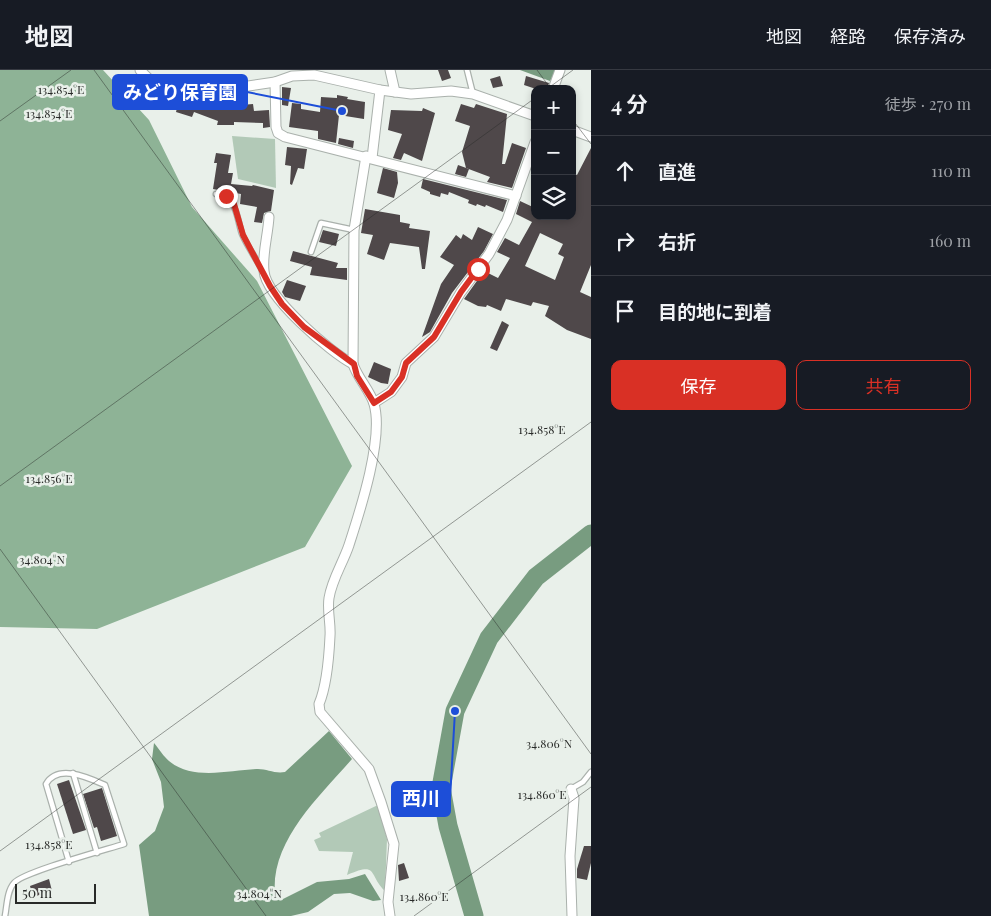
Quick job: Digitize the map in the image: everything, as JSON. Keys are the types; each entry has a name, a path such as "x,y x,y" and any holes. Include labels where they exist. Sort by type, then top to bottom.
{"street":[{"path":"140,70 153,83 184,88 228,89 275,82 292,76 314,75 380,90 411,94 451,91 473,94 531,115"},
{"path":"390,70 395,92"},
{"path":"554,85 560,70"},
{"path":"275,82 278,133 285,137 516,196"},
{"path":"380,90 354,230 354,364 357,376 374,403 377,423 375,446 351,538 334,578 328,600 331,636 319,704 320,712 369,769 388,824 394,844 388,902 390,916"},
{"path":"576,131 591,137"},
{"path":"374,403 391,392 402,377 406,363 434,337 461,292 489,254 516,196 531,153"},
{"path":"269,218 264,273 282,304 304,327 354,364"},
{"path":"572,789 574,798 570,856 572,916"}],"lane":[{"path":"467,70 473,94"},
{"path":"216,194 226,196 234,204 243,235 264,273"},
{"path":"312,252 321,223 354,230"},
{"path":"572,789 583,782 591,772"},
{"path":"5,916 11,888 19,878 70,862 124,844 105,785 73,773 62,773 47,781 46,784 70,862"},
{"path":"73,773 97,853"}],"shaded area":[{"path":"0,70 103,70 149,120 192,207 257,281 352,466 305,547 97,629 0,627"},
{"path":"520,70 556,70 550,81"},
{"path":"232,136 275,139 276,188 238,179"},
{"path":"329,731 352,759 312,804 288,838 280,856 276,875 275,895 281,900 317,882 349,879 365,874 381,900 373,901 350,893 334,894 308,912 291,916 149,916 139,845 155,831 164,807 161,782 152,759 154,743 169,761 189,771 212,773 258,769 285,772"},
{"path":"378,805 387,839 385,891 369,870 364,869 347,875 353,852 319,851 314,840 321,837 319,833"}],"building":[{"path":"438,70 448,70 451,78 442,81"},
{"path":"500,76 503,86 493,88 490,79"},
{"path":"526,76 549,83 548,85 531,85 531,87 524,85"},
{"path":"282,87 291,88 288,106 282,105"},
{"path":"173,94 207,105 209,99 229,106 253,104 254,111 269,110 270,127 263,128 263,123 234,122 234,125 217,125 218,121 194,112 192,117 176,112 177,108 170,105"},
{"path":"337,95 365,102 364,119 339,115 336,143 318,139 318,131 289,127 292,103 301,104 301,109 320,112 321,97 337,98"},
{"path":"461,104 474,108 476,104 507,114 502,164 505,164 512,143 526,148 512,188 487,182 490,177 466,168 462,152 470,126 455,121"},
{"path":"423,108 435,113 422,161 404,153 401,160 393,158 402,134 388,130 391,110 422,111"},
{"path":"339,138 354,141 353,148 338,144"},
{"path":"287,147 307,149 304,169 298,168 292,185 290,184 291,166 285,165"},
{"path":"591,148 591,265 580,292 591,297 591,339 567,330 545,316 549,306 533,302 531,306 506,299 501,311 487,305 486,307 478,306 464,299 484,271 498,278 510,258 497,252 505,238 519,245 532,222 516,214 520,201 531,206 531,220 576,220 576,175","holes":["540,233 563,244 558,254 564,257 555,280 525,266"]},
{"path":"216,153 231,155 228,173 233,173 231,184 253,185 274,190 271,211 264,213 262,223 254,222 257,207 240,204 241,194 213,189 217,163 214,163"},
{"path":"458,165 469,169 466,177 455,174"},
{"path":"383,168 397,172 398,183 394,198 377,193"},
{"path":"423,179 507,200 503,212 486,205 485,207 477,204 476,206 468,203 469,200 449,192 448,195 441,193 440,197 430,194 430,192 421,188"},
{"path":"365,209 400,215 400,222 410,224 409,228 430,231 425,269 422,269 419,247 390,243 384,260 367,254 373,235 361,233"},
{"path":"478,227 493,234 484,251 452,293 430,332 422,337 441,284 454,265 440,257 456,235 461,239 463,234 472,240"},
{"path":"323,230 339,234 336,246 319,242"},
{"path":"293,251 338,263 336,268 347,268 347,280 310,275 312,267 290,261"},
{"path":"287,280 306,286 300,301 285,297 282,292"},
{"path":"502,321 509,325 497,351 490,348"},
{"path":"374,362 391,369 388,384 368,377"},
{"path":"69,780 86,830 73,834 57,784"},
{"path":"102,788 117,836 101,841 97,827 94,828 83,794"},
{"path":"584,846 591,846 591,863 587,880 577,878 577,869"},
{"path":"404,863 409,878 399,881 398,865"},
{"path":"49,879 52,891 33,897 30,886"}],"waterway":[{"path":"474,916 448,826 441,788 455,711 489,638 536,577 591,534"}],"place":[{"name":"みどり保育園","path":"342,111"},
{"name":"西川","path":"455,711"}],"route":[{"path":"226,196 234,204 243,235 270,286 282,304 304,327 348,362 354,364 357,376 374,403 391,392 402,377 406,363 434,337 448,317 461,292 478,269"}]}
